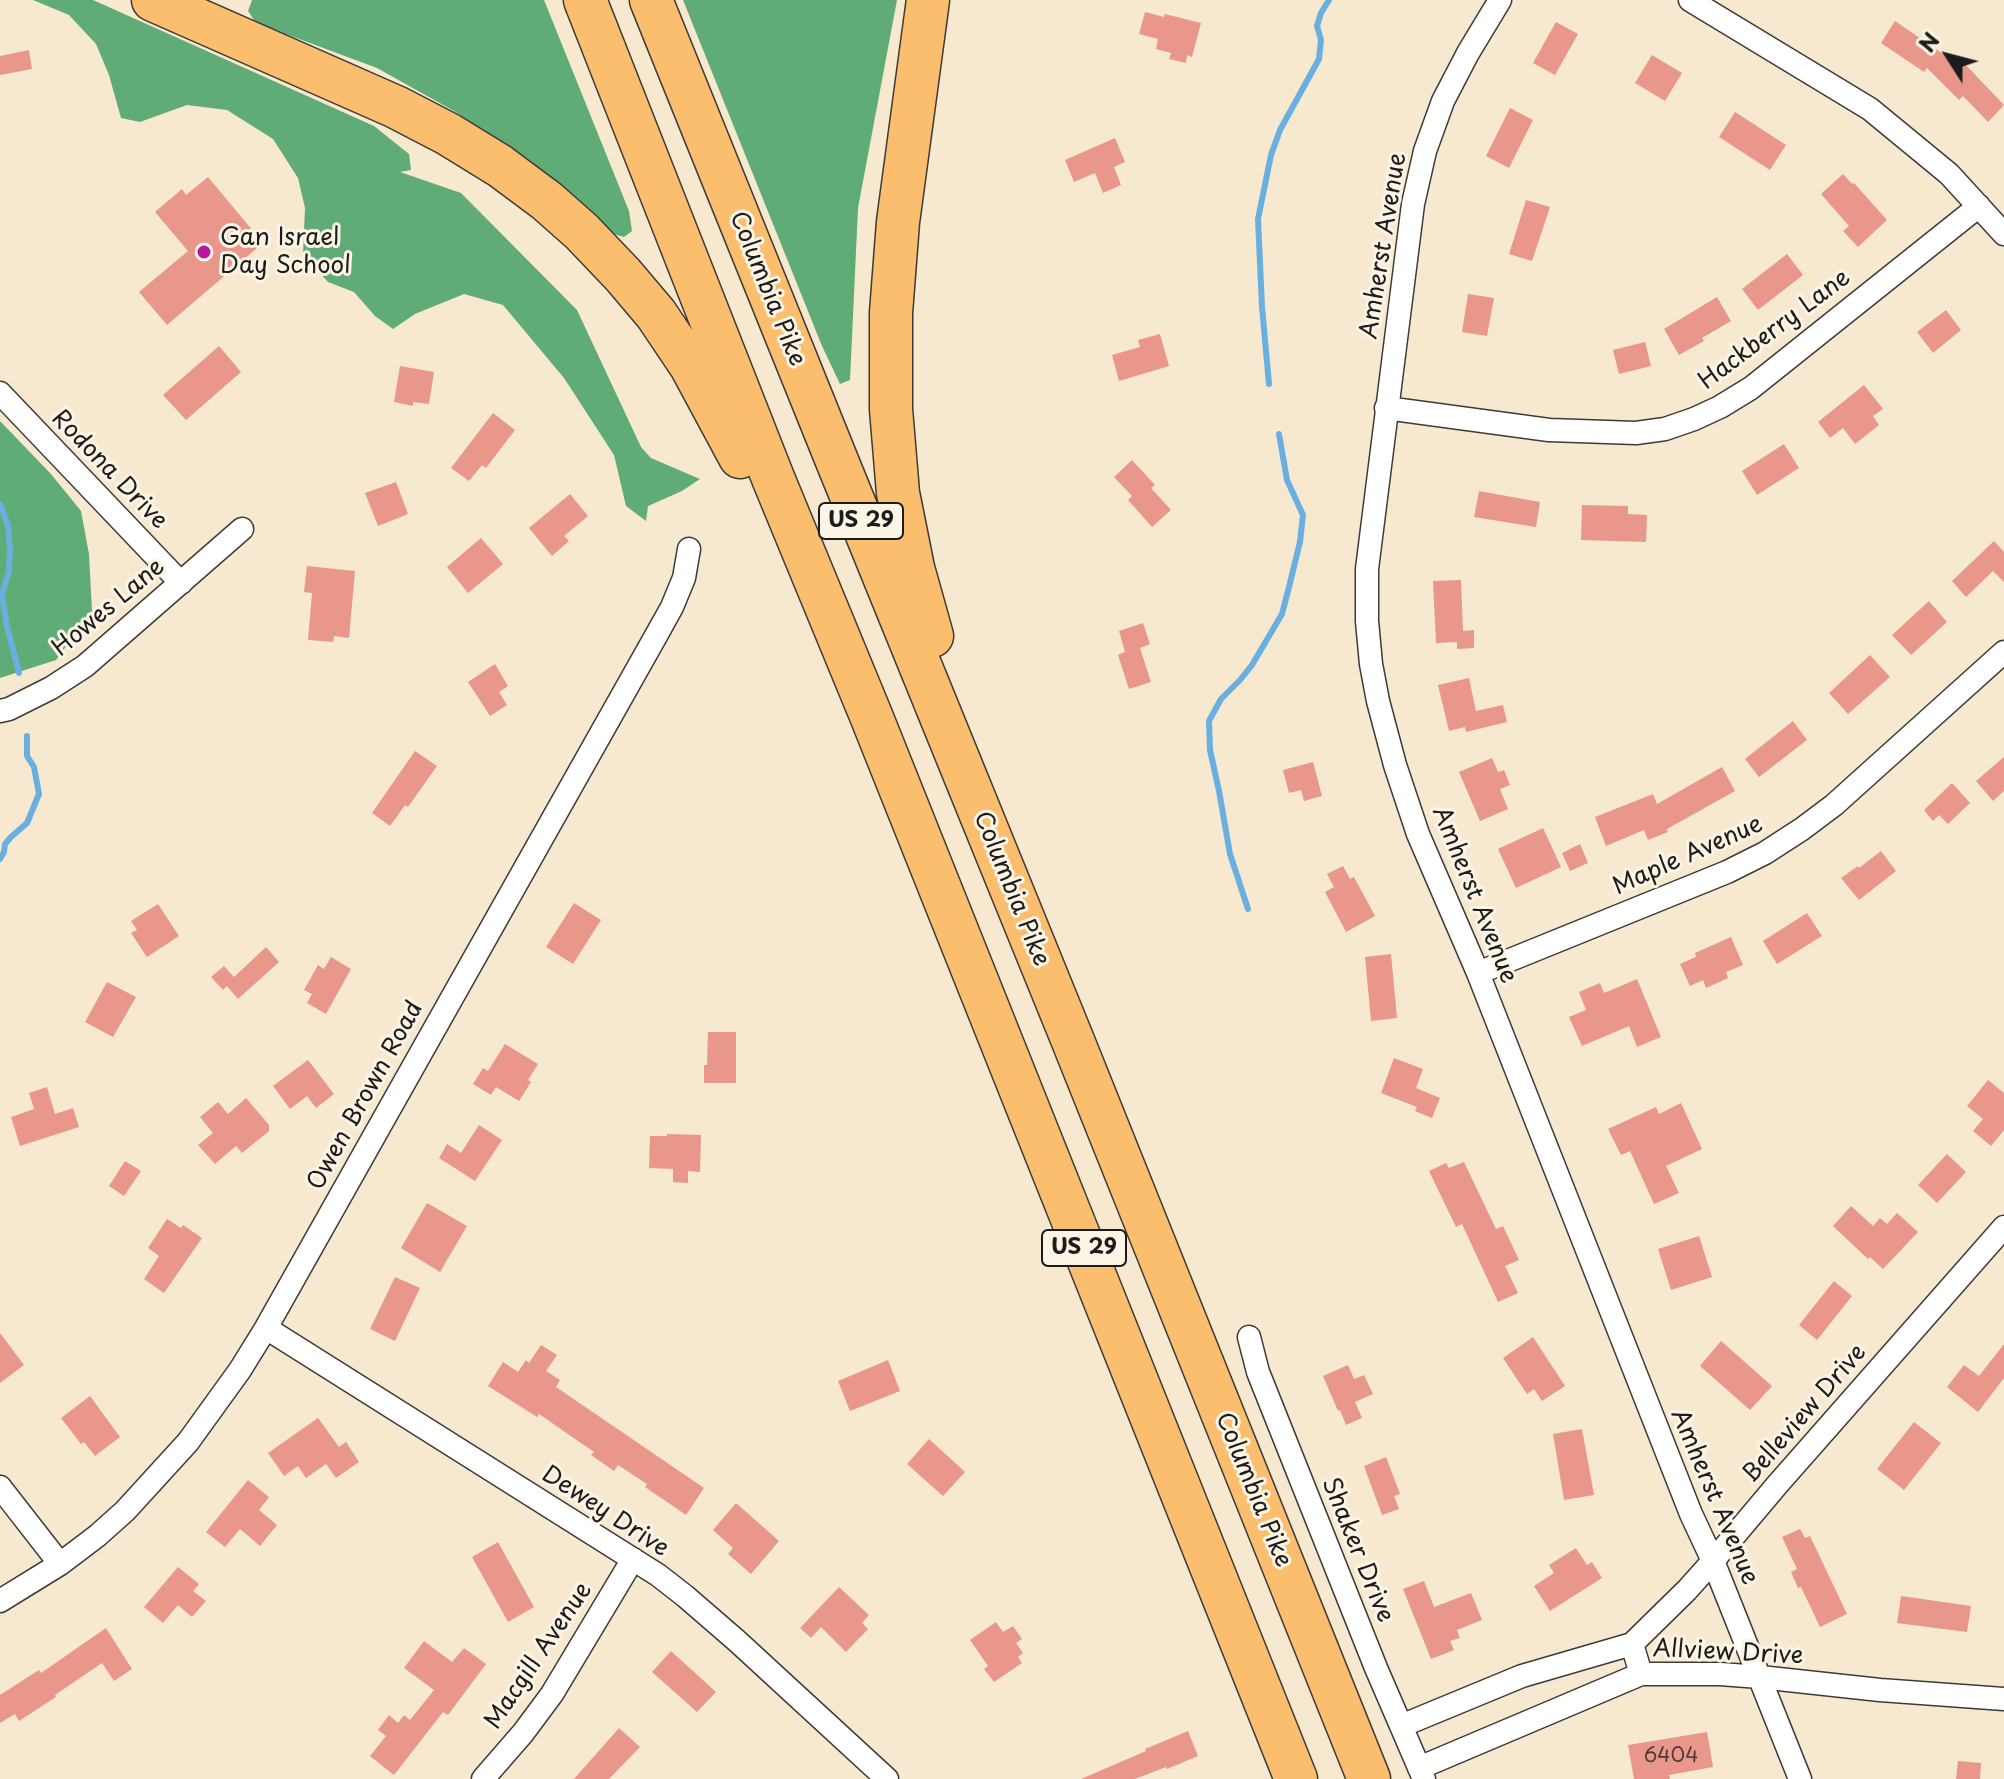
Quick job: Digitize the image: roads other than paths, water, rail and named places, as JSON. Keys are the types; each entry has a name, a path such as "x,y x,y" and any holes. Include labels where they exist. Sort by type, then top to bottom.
{"highway":[{"path":"153,0 396,107 448,134 512,175 582,232 656,314 691,366 732,440 872,718"},
{"name":"US 29","path":"585,0 773,478 1296,1779"},
{"name":"Columbia Pike","path":"651,0 1369,1779"},
{"path":"928,0 898,222 891,313 891,409 898,493 913,568 934,641 1073,1041"},
{"path":"898,222 947,0"}],"street":[{"name":"Amherst Avenue","path":"1500,0 1443,101 1425,151 1413,204 1367,569 1371,664 1395,765 1418,834 1478,973 1691,1514 1713,1561 1800,1779"},
{"path":"1690,0 1870,109 1949,174 2004,234"},
{"name":"Hackberry Lane","path":"1386,408 1549,430 1636,433 1665,429 1707,413 1751,388 1979,206"},
{"name":"Rodona Drive","path":"0,393 181,583"},
{"name":"Howes Lane","path":"0,711 51,688 85,666 242,529"},
{"name":"Owen Brown Road","path":"0,1601 60,1564 125,1511 179,1452 217,1404 266,1328 665,621 684,578 689,549"},
{"name":"Maple Avenue","path":"1478,973 1727,872 1765,853 1834,805 2004,652"},
{"name":"Belleview Drive","path":"1632,1644 1713,1561 2004,1227"},
{"name":"Dewey Drive","path":"266,1328 633,1559 696,1605 887,1779"},
{"name":"Shaker Drive","path":"1249,1337 1258,1372 1421,1774"},
{"path":"0,1487 60,1564"},
{"name":"Macgill Avenue","path":"483,1779 552,1694 633,1559"},
{"path":"1632,1644 1641,1674"},
{"name":"Allview Drive","path":"1401,1726 1522,1676 1632,1644"},
{"name":"Allview Drive","path":"1421,1774 1641,1674 1720,1674 2004,1699"}],"waterway":[{"path":"1269,384 1258,219 1271,155 1280,130 1319,59 1321,40 1317,26 1329,0"},
{"path":"1248,909 1230,854 1210,750 1209,721 1221,699 1252,665 1282,614 1300,542 1303,515 1287,480 1279,434"},
{"path":"0,504 8,525 10,549 9,571 2,594 19,673"},
{"path":"0,859 5,844 27,823 39,794 34,767 27,756 27,736"}],"place":[{"name":"Gan Israel Day School","path":"204,252"}]}
